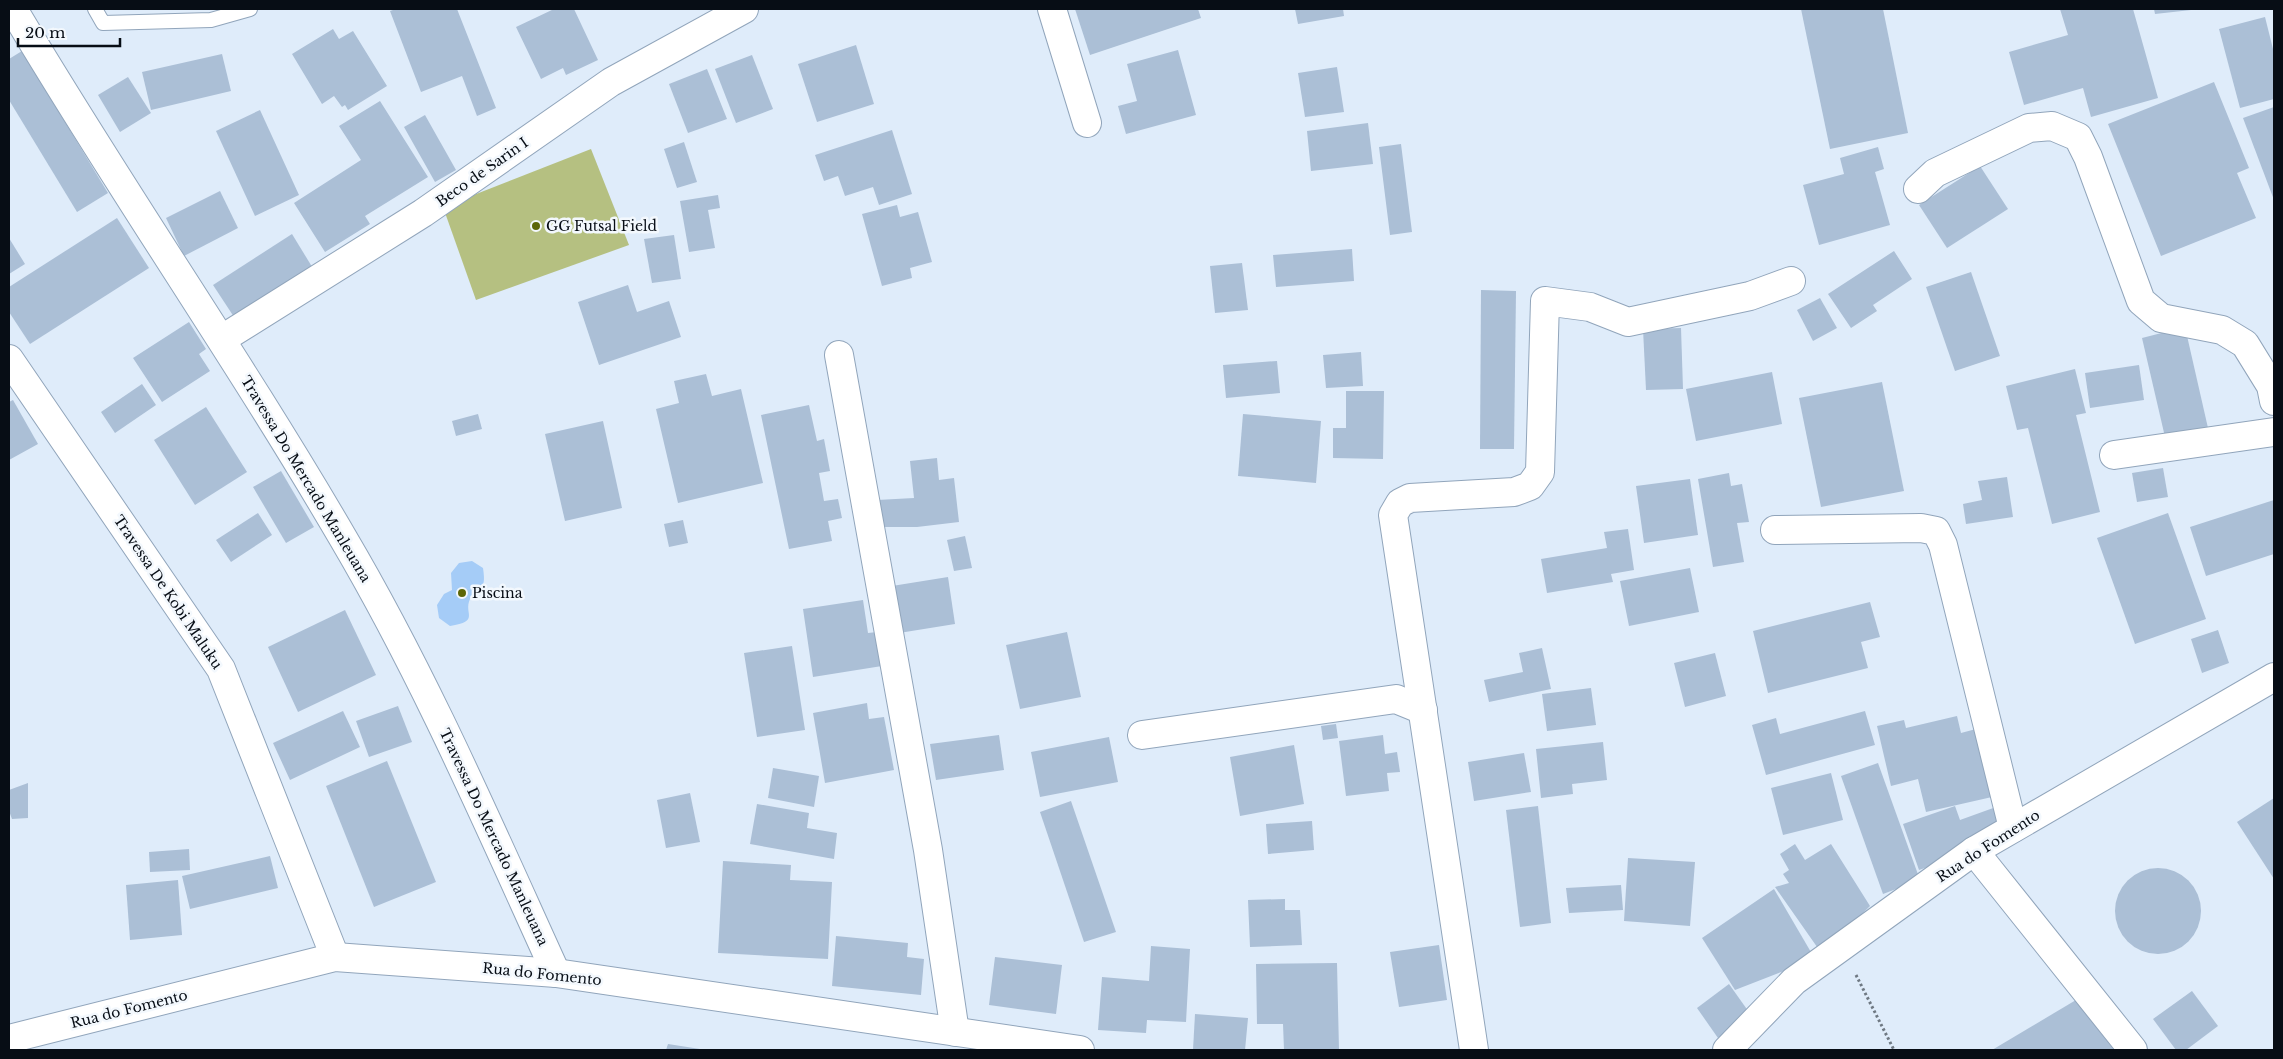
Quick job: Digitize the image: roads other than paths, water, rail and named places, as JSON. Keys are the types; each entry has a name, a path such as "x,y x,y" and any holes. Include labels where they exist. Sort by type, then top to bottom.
{"street":[{"name":"Travessa Do Mercado Manleuana","path":"14,9 172,263 222,339 344,539 430,697 556,973"},
{"name":"Beco de Sarin I","path":"222,339 423,213 611,82 744,9"},
{"path":"1052,9 1087,123"},
{"path":"1918,189 1935,173 2029,128 2052,126 2078,137 2088,156 2141,301 2161,318 2222,330 2245,344 2271,386 2274,401"},
{"path":"1474,1050 1393,515 1400,503 1410,498 1514,492 1530,486 1540,472 1545,301 1590,307 1628,322 1741,298 1791,281"},
{"path":"839,355 928,850 955,1032"},
{"name":"Travessa De Kobi Maluku","path":"9,359 221,669 335,957"},
{"path":"2114,455 2274,432"},
{"path":"1775,530 1922,528 1936,531 1943,545 2013,828"},
{"name":"Rua do Fomento","path":"1727,1050 1794,981 1974,851 2274,677"},
{"path":"1142,735 1396,699 1423,710"},
{"path":"1974,851 2133,1050"},
{"name":"Rua do Fomento","path":"9,1039 335,957 556,973 1080,1050"}],"lane":[{"path":"95,9 103,23 250,9"}],"water":[{"name":"Piscina","path":"472,561 483,568 483,585 470,599 468,619 465,622 450,626 439,618 437,605 444,594 452,590 451,573 459,563"}],"place":[{"name":"GG Futsal Field","path":"536,226"},
{"name":"Piscina","path":"462,593"}]}
